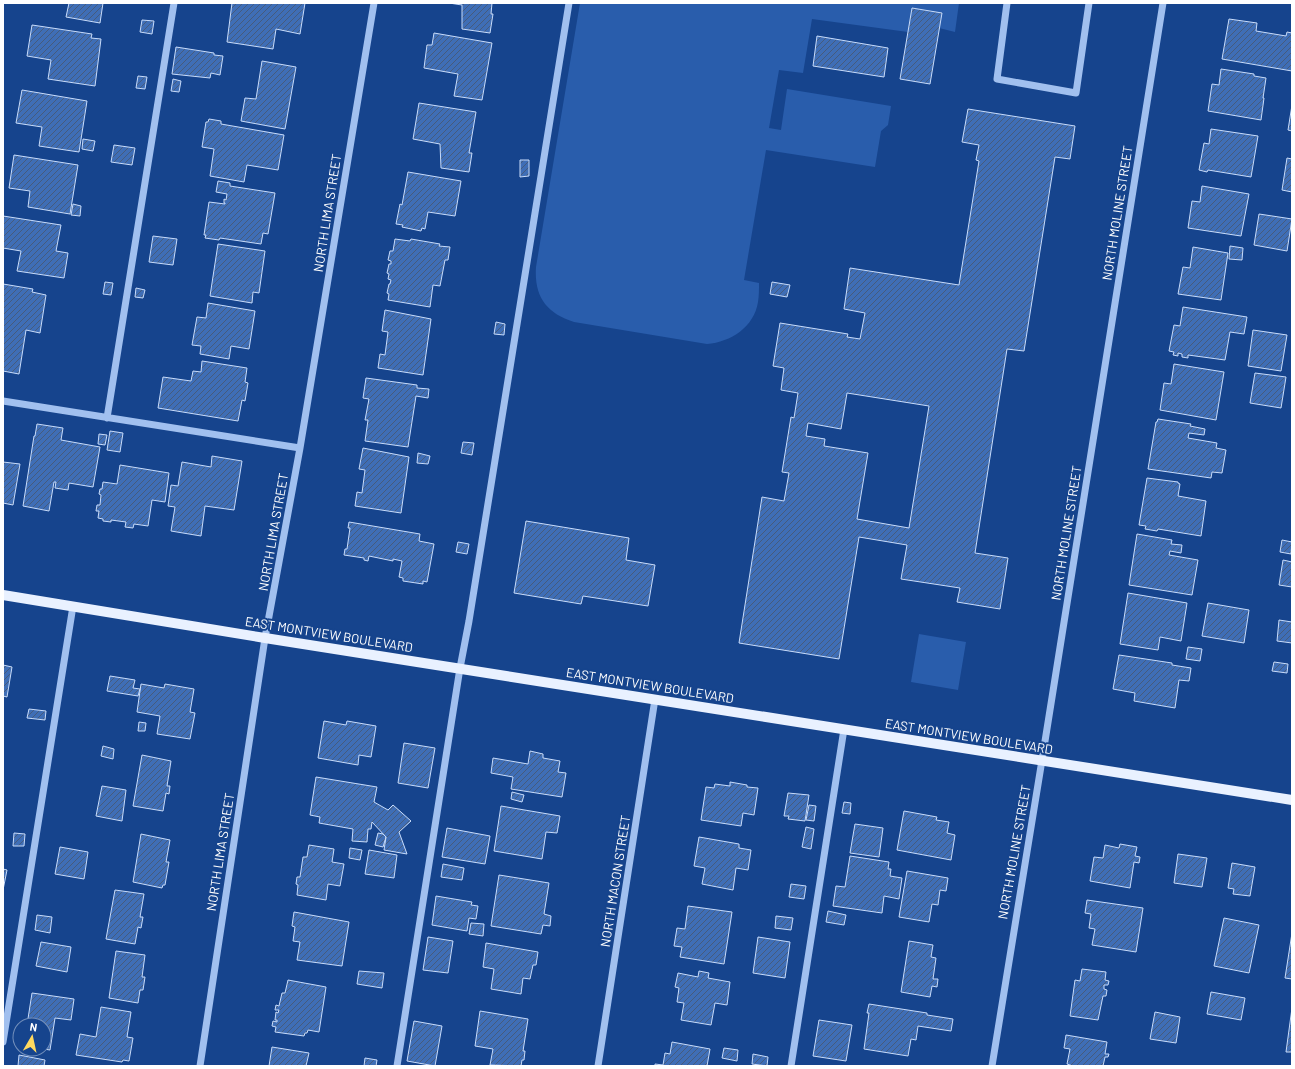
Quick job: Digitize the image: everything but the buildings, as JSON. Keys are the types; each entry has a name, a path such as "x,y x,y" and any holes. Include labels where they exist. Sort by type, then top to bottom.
{"main road":[{"name":"EAST MONTVIEW BOULEVARD","path":"3,595 265,638 1292,800"}],"street":[{"path":"107,418 174,3"},
{"name":"NORTH LIMA STREET","path":"200,1066 265,638 300,448 374,3"},
{"path":"397,1066 460,668 469,621 569,3"},
{"path":"1007,3 997,79 1076,93 1089,3"},
{"name":"NORTH MOLINE STREET","path":"992,1066 1163,3"},
{"path":"3,401 300,448"},
{"path":"3,1042 73,606"},
{"name":"NORTH MACON STREET","path":"598,1066 655,699"},
{"path":"791,1066 844,729"}],"shaded area":[{"path":"580,3 959,3 955,32 939,28 941,13 912,8 908,32 812,19 803,73 779,70 769,128 781,130 787,89 891,106 888,125 881,131 875,167 766,150 744,280 759,283 756,311 752,319 740,332 725,340 707,344 574,322 556,314 549,308 540,295 537,287 536,267"},
{"path":"919,634 966,642 958,690 911,682"}]}
